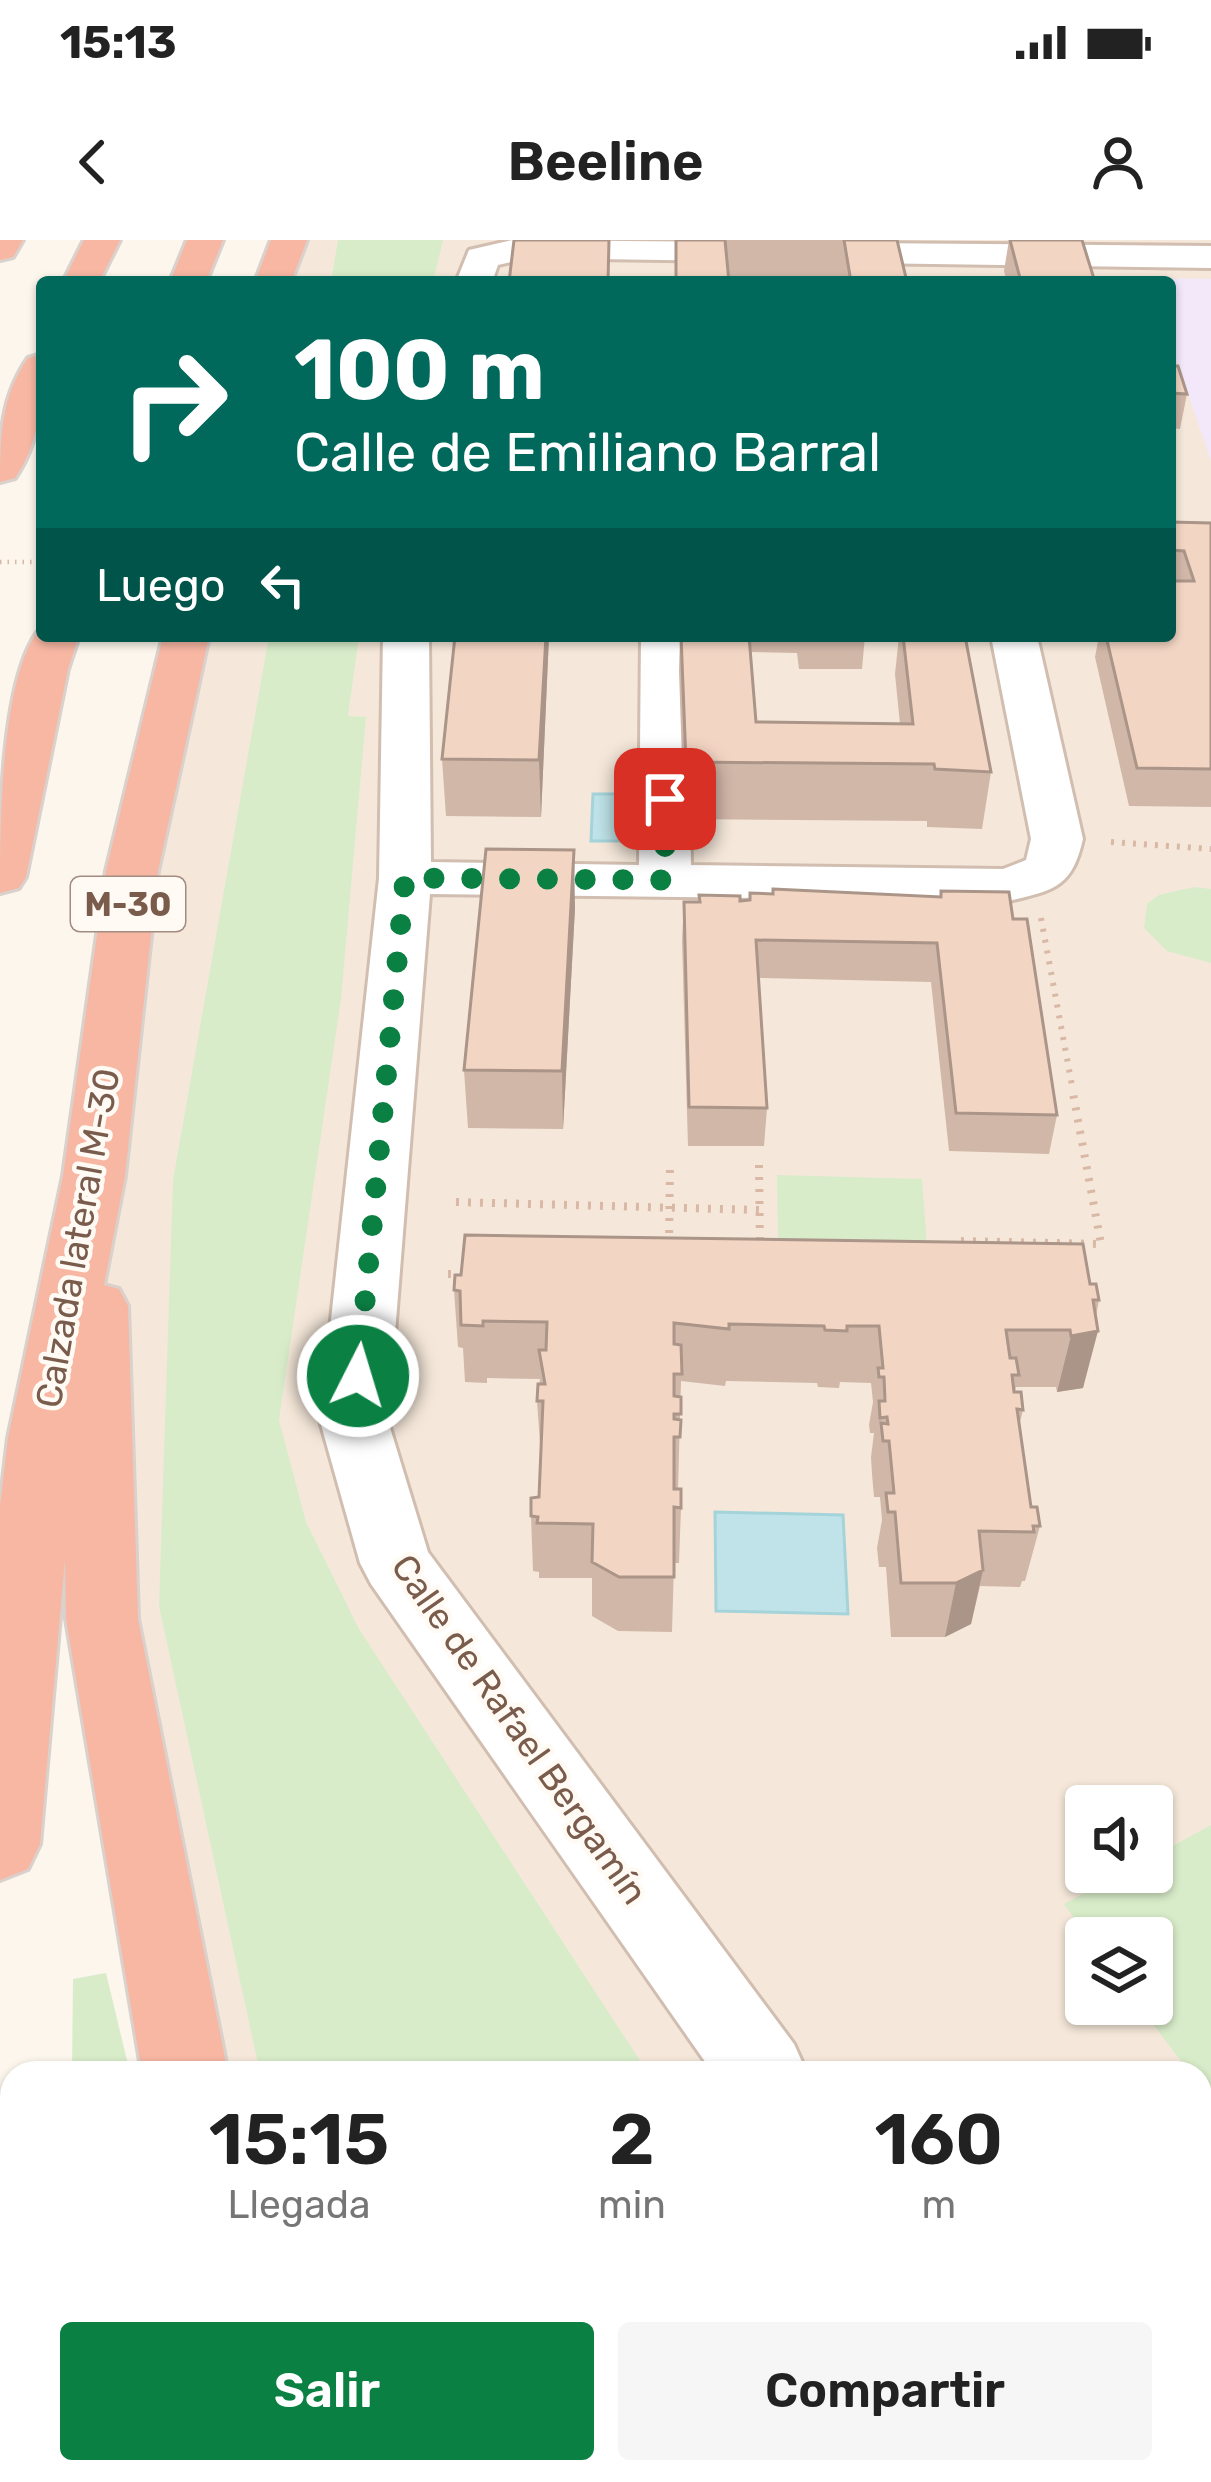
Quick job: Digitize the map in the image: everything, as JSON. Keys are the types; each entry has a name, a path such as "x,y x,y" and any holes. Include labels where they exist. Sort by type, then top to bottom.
{"highway":[{"path":"0,249 5,240"},
{"path":"84,276 102,240"},
{"path":"275,276 289,240"},
{"path":"0,469 36,380"},
{"path":"0,877 54,642"},
{"name":"Calzada lateral M-30","path":"0,1844 42,1438 94,1176 132,872 185,642"},
{"path":"94,1176 102,1619 183,2061"}],"street":[{"path":"476,276 482,258 510,249 663,265 903,250 1211,256"},
{"path":"903,250 936,263 938,276"},
{"path":"942,276 953,266 998,254"},
{"name":"Calle de Rafael Bergamín","path":"406,642 405,878 354,1421 396,1563 755,2061"},
{"path":"664,642 665,880"},
{"path":"405,878 1009,885 1045,857 1015,642"}],"path":[{"path":"0,562 36,562"},
{"path":"960,1261 957,1241 1101,1244 1045,857 1211,849"},
{"path":"669,1254 670,1162"},
{"path":"759,1166 760,1256"},
{"path":"456,1202 760,1210"},
{"path":"448,1274 492,1274"}],"shaded area":[{"path":"289,240 1211,240 1211,2061 183,2061 102,1619 94,1176 185,642 1176,642 1176,276 275,276"},
{"path":"1176,278 1211,279 1211,461 1176,359"}],"green space":[{"path":"338,240 443,240 434,276 332,276"},
{"path":"268,642 358,642 348,716 366,717 341,999 279,1420 306,1522 359,1629 640,2061 257,2061 159,1606 173,1180"},
{"path":"1194,887 1211,889 1211,963 1167,951 1144,928 1147,904 1159,895"},
{"path":"777,1175 922,1179 927,1245 778,1241"},
{"path":"1211,1825 1211,2061 1181,2061 1154,2025 1173,2025 1173,1917 1074,1917 1064,1904 1085,1893 1173,1893 1173,1846"},
{"path":"106,1973 127,2061 72,2061 73,1979"}],"water":[{"path":"593,794 635,794 634,841 591,841"},
{"path":"715,1512 843,1515 848,1614 716,1611"}],"building":[{"path":"514,240 609,240 608,276 510,276"},
{"path":"676,240 725,240 728,276 676,276"},
{"path":"844,240 897,240 906,276 850,276"},
{"path":"1010,240 1082,240 1093,276 1019,276"},
{"path":"1176,366 1178,366 1187,394 1176,393"},
{"path":"1176,522 1211,523 1211,769 1137,768 1107,642 1176,642 1176,581 1194,581 1184,551 1176,550"},
{"path":"454,642 546,642 539,760 442,759"},
{"path":"681,642 749,642 756,722 913,724 904,642 966,642 991,772 935,769 934,764 686,762"},
{"path":"486,849 574,850 562,1071 464,1070"},
{"path":"773,889 941,897 941,891 1009,892 1013,919 1027,919 1057,1115 956,1113 937,943 756,940 767,1108 689,1107 684,902 700,902 699,895 750,900 750,893 773,894"},
{"path":"465,1235 1083,1244 1090,1284 1096,1284 1099,1300 1093,1300 1098,1331 1071,1336 1070,1330 1006,1330 1010,1358 1016,1358 1019,1375 1012,1375 1014,1392 1021,1392 1023,1410 1017,1409 1031,1507 1037,1507 1040,1526 1033,1526 1034,1532 979,1531 983,1570 956,1583 901,1583 895,1512 888,1512 886,1493 894,1493 889,1441 883,1441 881,1423 888,1424 887,1417 880,1418 879,1401 885,1401 884,1377 879,1377 878,1368 883,1368 879,1326 847,1326 847,1331 825,1330 824,1326 729,1324 729,1329 674,1323 682,1374 674,1374 674,1396 681,1397 681,1414 674,1414 674,1419 681,1420 680,1437 674,1437 674,1489 681,1489 681,1508 674,1507 674,1577 619,1577 592,1562 593,1524 537,1523 538,1517 531,1516 531,1498 539,1497 543,1401 537,1401 538,1384 545,1384 539,1350 546,1350 547,1322 461,1325 460,1291 454,1290 455,1275 461,1275"}],"route":[{"path":"358,1376 405,878 665,880 665,799"}]}
